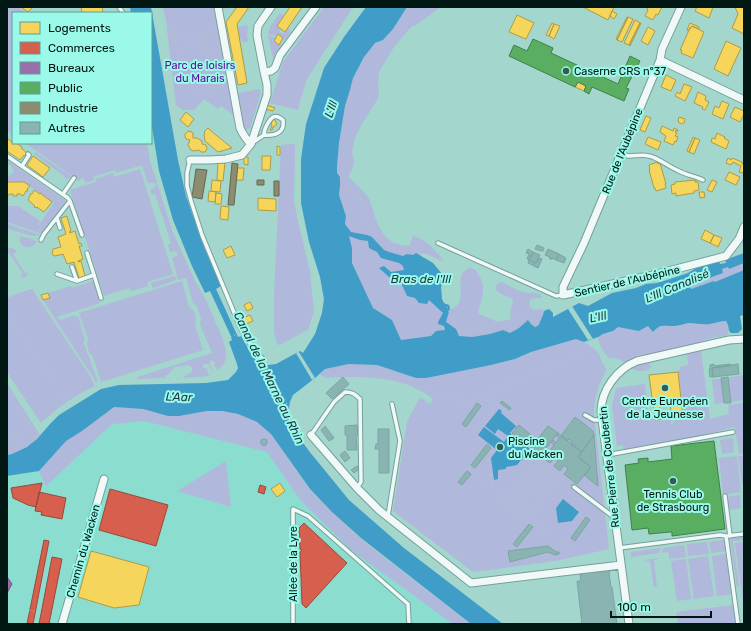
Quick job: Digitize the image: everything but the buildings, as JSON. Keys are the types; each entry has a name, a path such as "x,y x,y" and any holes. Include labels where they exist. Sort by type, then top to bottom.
{"street":[{"path":"219,7 242,134 251,144"},
{"path":"190,160 226,159 242,155 251,144 266,95 267,85 257,35 258,26 271,7"},
{"path":"264,72 271,71 275,68 280,55 316,7"},
{"name":"Rue de l'Aubépine","path":"562,297 563,287 584,243 660,60 662,49 681,7"},
{"path":"660,60 744,100"},
{"name":"Sentier de l'Aubépine","path":"562,297 726,256 739,239 744,227"},
{"name":"Rue Pierre de Coubertin","path":"628,624 601,412 602,401 605,393 621,370 642,359 655,358 729,340 744,339"},
{"path":"312,435 357,488 388,517 471,583 621,565"},
{"name":"Chemin du Wacken","path":"62,624 104,479"}],"lane":[{"path":"251,144 264,135 275,134 280,131 283,127 283,120 280,117 272,117 264,132 264,135"},
{"path":"22,166 29,153"},
{"path":"620,154 628,157 649,156 676,170 688,175 696,176 703,180"},
{"path":"7,156 63,194 70,201 82,235"},
{"path":"190,160 187,172 187,186 202,235 240,327 254,350 264,360"},
{"path":"63,194 74,178"},
{"path":"41,240 70,201"},
{"path":"56,218 60,228"},
{"path":"438,243 562,297"},
{"path":"87,253 102,297"},
{"path":"72,267 77,281"},
{"path":"58,274 77,281 94,276"},
{"path":"312,435 334,402 345,392 352,392 356,394 360,399 361,482 357,488"},
{"path":"388,517 400,441 392,404"},
{"path":"585,415 594,420 602,420"},
{"path":"607,455 733,432"},
{"path":"574,487 615,518"},
{"path":"725,496 728,552 738,624"},
{"name":"Allée de la Lyre","path":"293,624 293,509 308,516 408,604 409,624"},
{"path":"619,548 684,539 744,534"}],"path":[{"path":"153,7 184,173"},
{"path":"160,7 182,146 186,157 190,160"},
{"path":"312,435 290,410 264,360 277,358 295,348 299,339 308,333 318,305 316,285 312,275 298,214 296,190 297,145 294,142 302,101 310,78 355,7"},
{"path":"208,53 206,36 221,20"},
{"path":"163,24 171,24 182,77 223,69"},
{"path":"158,36 164,34 174,36 198,45 230,74"},
{"path":"186,40 206,36"},
{"path":"205,105 199,91 232,85"},
{"path":"251,144 294,142"},
{"path":"20,144 29,153"},
{"path":"7,452 30,441 58,414 78,399 97,388 135,381 211,378 220,373 226,365 227,350 223,337 204,294 179,244 167,211 156,174 151,144"},
{"path":"69,189 95,181 94,178 114,172 115,175 141,167 178,281"},
{"path":"344,190 354,192 362,200 369,228 386,244 401,251 415,250 433,261 443,270 446,305 452,321 459,331 481,330 562,297 610,368"},
{"path":"12,196 12,203"},
{"path":"7,203 18,203 35,215 38,210"},
{"path":"7,230 13,231 19,235 41,240 35,251 36,259 42,267 37,281 7,296"},
{"path":"16,246 19,235"},
{"path":"102,297 129,289 130,292 150,286 149,283 175,275"},
{"path":"100,383 206,350 197,324 198,318 195,309 191,304 184,279 78,312 88,353 92,358 101,387"},
{"path":"19,285 21,289"},
{"path":"31,285 94,381 97,388"},
{"path":"120,292 122,298"},
{"path":"7,312 67,402"},
{"path":"223,337 225,336 226,338 229,338 239,333"},
{"path":"314,381 318,383 327,376 367,376 389,378 421,388 434,397 471,401 584,353 594,345"},
{"path":"295,348 314,381 314,385 307,396 302,400 300,407 312,435"},
{"path":"677,352 679,368"},
{"path":"214,373 217,369 212,361 210,364 215,376"},
{"path":"205,365 208,365 214,373 208,373 207,369 204,367 205,365"},
{"path":"660,367 665,368"},
{"path":"7,375 42,428"},
{"path":"345,392 352,388 369,384 396,385 410,389 414,393 414,400 402,414"},
{"path":"7,387 29,424 28,428 7,443"},
{"path":"492,487 488,456 494,449 474,434 497,404 524,425"},
{"path":"25,416 32,411"},
{"path":"733,432 744,510"},
{"path":"715,435 722,496 742,494"},
{"path":"503,503 536,461 540,462 574,487"},
{"path":"507,505 540,462"},
{"path":"513,511 547,467"},
{"path":"468,468 469,471 497,490 503,503 513,511 511,513 526,523 548,530 574,550"},
{"path":"515,516 550,470"},
{"path":"522,521 557,475"},
{"path":"526,523 561,478"},
{"path":"7,530 18,532 25,522"},
{"path":"707,537 717,605"},
{"path":"684,539 694,608"},
{"path":"738,588 740,586 734,542 744,540"},
{"path":"670,560 728,552"},
{"path":"471,583 522,624"},
{"path":"677,603 734,594"},
{"path":"678,610 735,602"},
{"path":"24,624 28,610 38,612"},
{"path":"741,610 744,614"},
{"path":"121,612 122,624"}],"shaded area":[{"path":"144,421 268,452 301,501 351,550 453,624 7,624 7,476 39,471 46,486 112,424"}],"green space":[{"path":"10,7 18,7 25,12 12,12 12,134 7,130 7,12"},
{"name":"Parc de loisirs du Marais","path":"163,7 216,7 236,115 233,115 221,106 218,109 204,99 194,110 183,110 176,105"},
{"path":"324,7 353,7 307,79 298,110 270,103 283,62"},
{"path":"407,7 441,7 411,27 394,47 379,72 378,98 361,125 355,138 352,152 354,162 352,170 348,176 369,199 375,217 384,235 396,244 404,245 410,245 413,236 417,237 431,246 442,258 444,262 427,254 420,253 423,260 443,279 439,297 446,308 453,309 458,304 461,295 460,284 462,275 465,270 471,267 476,271 481,279 483,288 478,311 479,314 498,322 511,319 510,313 513,301 512,298 503,295 496,290 496,285 501,282 522,292 541,295 542,298 534,298 530,300 529,305 530,308 536,310 542,309 544,311 539,325 535,327 528,320 519,328 510,333 503,330 472,337 452,336 436,331 431,336 401,340 392,320 373,308 352,263 352,248 345,224 346,216 339,195 340,177 337,173 339,143 345,106 353,78 369,49 375,43 383,40 393,29"},
{"path":"280,13 284,15 277,26 280,29 279,31 283,34 288,28 291,31 285,40 278,34 276,36 268,34 270,27"},
{"path":"248,25 248,41 243,43 242,39 240,39 238,27"},
{"path":"268,35 275,38 273,41 279,45 282,45 273,59"},
{"path":"260,89 261,93 250,128 245,130 237,93"},
{"path":"26,144 147,144 150,161 173,233 194,279 205,298 222,337 226,351 225,362 217,371 217,368 214,366 215,362 212,360 209,364 214,372 208,364 203,365 203,368 207,369 208,374 211,375 208,376 184,378 192,372 192,368 189,365 175,367 164,378 137,379 141,376 212,353 200,324 201,319 197,307 193,303 186,278 178,280 172,258 178,255 176,251 170,252 168,245 171,243 155,194 152,195 150,190 156,186 155,183 148,183 142,165 116,173 115,170 93,177 94,180 86,183 83,177 79,181"},
{"path":"294,144 294,200 310,272 314,311 308,330 277,345 274,331 274,295 281,145"},
{"path":"35,152 72,177 67,179 64,177 34,154"},
{"path":"7,160 66,201 42,234 7,222 7,206 18,206 40,221 38,224 39,225 54,203 24,182 7,181 7,177 14,172 11,166 7,163"},
{"path":"140,169 173,274 147,282 148,286 131,291 129,288 104,296 70,190 96,182 96,179 113,173 114,177"},
{"path":"7,224 41,235 28,235 7,229"},
{"path":"20,237 36,241 36,243 30,247 25,247 21,243"},
{"path":"7,248 13,248 17,252 13,254 25,273 28,272 26,277 22,278 20,276 23,274 8,251 7,252"},
{"path":"744,263 744,270 715,282 714,281 691,289 690,287 723,273 722,269 728,267 729,269"},
{"path":"175,276 176,280 153,288 151,283"},
{"path":"93,281 100,303 57,317 61,320 74,315 75,317 78,316 85,340 83,341 98,381 96,382 43,300 50,298 48,293 71,286 72,288"},
{"path":"182,281 189,307 194,311 196,319 195,325 203,350 101,382 93,357 89,352 87,345 88,339 79,313"},
{"path":"32,289 90,376 95,386 66,402 41,423 7,372 7,298"},
{"path":"726,321 728,325 728,335 707,339 696,344 653,354 637,355 639,361 648,363 652,367 643,371 634,370 616,358 609,358 599,343 598,337 609,333 618,327 639,331 648,326 674,326 691,323 710,324"},
{"name":"Piscine du Wacken","path":"576,339 593,347 600,356 606,370 597,392 594,414 609,549 555,561 473,572 393,511 407,422 420,397 430,404 433,399 409,385 395,381 367,377 325,378 320,374 325,369 349,364 377,365 416,378 491,365 515,359 531,352"},
{"path":"701,350 710,419 729,414 728,405 744,403 744,453 739,454 735,427 687,439 623,450 623,445 617,446 612,406 616,388 645,384 648,412 647,417 654,416 655,421 671,420 671,424 673,424 673,421 679,420 679,417 684,416 678,370 680,370 680,367 688,365 687,354"},
{"path":"744,375 744,400 715,404 712,380"},
{"path":"7,383 40,435 25,448 7,455"},
{"path":"114,407 143,409 168,416 179,416 207,411 222,411 238,414 257,422 271,434 309,489 332,512 361,539 470,624 453,624 351,550 301,501 267,452 144,421 112,424 46,486 39,471 42,467 66,441"},
{"path":"733,438 734,452 722,454 720,440"},
{"path":"737,456 741,492 723,495 719,458"},
{"path":"738,456 744,456 744,483 742,484"},
{"path":"226,461 231,507 177,491"},
{"path":"740,495 741,508 728,510 727,497"},
{"path":"744,536 744,540 733,541 739,585 737,588 730,538"},
{"path":"723,540 725,542 726,551 711,553 709,542"},
{"path":"707,542 709,554 688,556 687,544"},
{"path":"744,542 744,609 735,543"},
{"path":"684,545 686,557 669,559 669,552 662,553 663,548"},
{"path":"661,548 659,553 631,557 631,552"},
{"path":"726,554 731,594 717,596 712,556"},
{"path":"708,556 714,596 694,599 688,559"},
{"path":"658,558 654,560 657,587 654,587 650,561 645,560"},
{"path":"686,559 691,599 677,601 671,561"},
{"path":"733,605 736,624 678,624 676,612"}],"water":[{"path":"130,7 151,7 152,12 131,12"},
{"path":"366,7 407,7 393,29 383,40 375,43 364,57 353,78 345,106 339,143 337,173 340,177 339,195 346,216 345,224 351,232 372,237 384,250 389,252 403,256 407,254 413,255 416,253 433,263 443,275 444,283 441,286 442,299 444,303 449,305 450,308 446,322 456,329 459,336 472,337 503,330 510,333 519,328 528,320 535,327 539,325 544,311 549,309 553,313 553,317 579,303 588,306 612,293 636,288 646,284 657,283 719,261 720,264 726,263 725,260 744,253 744,263 729,269 728,267 722,269 723,273 690,287 691,289 714,281 715,282 744,270 744,315 740,316 742,329 738,333 731,333 726,321 712,324 688,323 675,326 662,326 653,332 648,326 639,331 618,327 613,331 584,342 576,339 531,352 515,359 426,378 416,378 377,365 349,364 325,369 293,395 290,402 288,419 309,451 349,500 404,548 503,624 471,624 361,538 332,512 310,489 271,434 257,422 238,414 222,411 207,411 179,416 168,416 143,409 114,407 66,441 39,471 7,476 7,455 27,447 37,439 59,415 101,389 119,385 206,383 228,380 238,368 229,342 232,340 230,334 210,291 205,293 173,220 159,171 152,127 152,13 178,160 186,196 204,247 221,286 216,289 238,337 241,336 253,357 263,364 268,365 276,364 300,351 303,353 315,334 322,313 324,299 320,277 309,242 301,203 301,159 306,124 324,68","holes":["349,236 368,241 369,248 377,252 381,258 399,263 403,266 404,270 391,272 384,266 379,268 389,277 396,277 407,296 415,298 419,303 427,304 429,300 443,313 438,324 444,326 445,330 436,331 431,336 401,340 392,320 373,308 352,263 352,248"]},
{"path":"499,409 502,411 501,413 516,426 516,428 515,427 510,433 513,436 514,434 516,436 515,437 530,449 517,465 498,470 498,479 494,480 491,458 497,450 478,435 484,427 504,442 508,436 498,429 495,434 485,426"},
{"path":"563,499 579,512 572,521 558,523 556,508"}],"pier":[{"path":"572,306 593,339 588,340 568,309"},
{"path":"299,352 315,378 312,380 296,353"}],"place":[{"name":"Caserne CRS n°37","path":"566,71"},
{"name":"Centre Européen de la Jeunesse","path":"665,388"},
{"name":"Piscine du Wacken","path":"500,447"},
{"name":"Tennis Club de Strasbourg","path":"673,481"}],"water label":[{"name":"L'Ill","path":"331,109"},
{"name":"Bras de l'Ill","path":"421,279"},
{"name":"L'Ill Canalisé","path":"677,286"},
{"name":"L'Ill","path":"598,317"},
{"name":"Canal de la Marne au Rhin","path":"269,378"},
{"name":"L'Aar","path":"179,397"}]}
